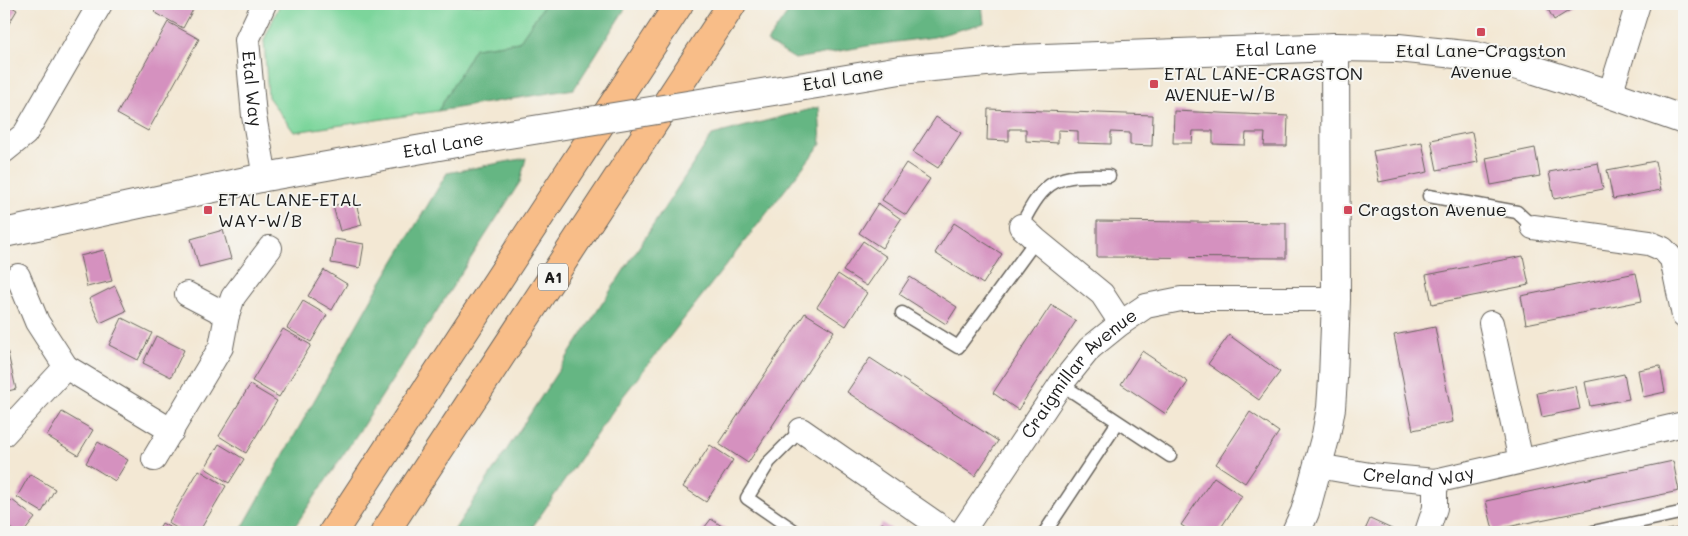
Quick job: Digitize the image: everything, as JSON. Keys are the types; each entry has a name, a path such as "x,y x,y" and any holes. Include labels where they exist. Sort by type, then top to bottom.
{"highway":[{"name":"A1","path":"333,532 679,4"},
{"name":"A1","path":"385,532 730,10"}],"street":[{"path":"4,151 25,134 100,4"},
{"name":"Etal Way","path":"264,4 247,40 254,116 265,177"},
{"path":"1610,94 1638,4"},
{"path":"1296,532 1305,512 1318,466 1331,408 1334,379 1336,298 1335,47"},
{"name":"Etal Lane","path":"4,233 265,177 484,138 900,70 1018,59 1335,47 1398,48 1475,56 1535,70 1684,120"},
{"path":"1533,227 1649,243 1663,250 1672,259 1684,316"},
{"path":"1029,233 1102,294 1121,323"},
{"path":"154,459 220,347 233,297 270,248"},
{"path":"18,276 37,322 66,367 172,431"},
{"path":"187,294 227,315"},
{"name":"Craigmillar Avenue","path":"962,532 1061,384 1090,348 1146,306 1182,298 1336,298"},
{"path":"1491,323 1521,461"},
{"path":"4,434 66,367"},
{"name":"Creland Way","path":"1318,466 1370,475 1435,480 1684,424"},
{"path":"801,430 948,532"},
{"path":"1427,532 1436,508 1435,480"}],"lane":[{"path":"902,314 958,347 1029,233 1036,200 1045,189 1054,182 1074,176 1109,176"},
{"path":"1428,196 1517,212 1533,227"},
{"path":"1061,384 1170,456"},
{"path":"1045,532 1118,422"},
{"path":"796,532 747,498 769,462 801,430"},
{"path":"1593,532 1684,512"}],"green space":[{"path":"280,4 545,4 519,42 475,48 438,111 294,132 268,97 264,40"},
{"path":"545,4 628,4 574,89 438,111 475,48 519,42"},
{"path":"794,4 982,4 984,23 934,37 867,46 795,59 767,42"},
{"path":"819,107 821,144 621,399 529,532 453,532 712,135"},
{"path":"526,158 520,182 362,427 291,532 240,532 376,291 447,173"}],"building":[{"path":"4,4 17,10 4,32"},
{"path":"159,4 196,4 183,28 154,12"},
{"path":"1545,4 1580,4 1554,20"},
{"path":"168,22 199,39 148,131 117,114"},
{"path":"988,109 1153,115 1152,146 1130,145 1130,133 1111,132 1111,144 1078,143 1078,131 1058,130 1058,143 1026,141 1026,129 1009,129 1009,141 987,140"},
{"path":"1174,111 1288,116 1287,146 1264,146 1265,133 1246,133 1245,145 1213,144 1213,131 1193,131 1192,143 1173,143"},
{"path":"936,117 961,133 938,168 913,152"},
{"path":"1472,132 1478,162 1437,170 1431,140"},
{"path":"1422,142 1428,172 1379,182 1373,151"},
{"path":"1535,148 1540,176 1491,185 1486,158"},
{"path":"1655,161 1661,190 1613,199 1607,170"},
{"path":"906,163 930,179 906,215 882,200"},
{"path":"1598,163 1603,189 1554,199 1549,172"},
{"path":"355,200 362,225 340,231 333,206"},
{"path":"878,203 901,219 882,248 859,233"},
{"path":"1097,221 1286,223 1286,258 1097,257"},
{"path":"954,223 1002,254 983,284 935,253"},
{"path":"223,230 231,259 199,267 191,239"},
{"path":"335,239 364,244 360,268 331,263"},
{"path":"863,241 887,257 867,286 843,271"},
{"path":"104,250 112,281 87,287 80,256"},
{"path":"1523,256 1529,285 1432,304 1426,275"},
{"path":"324,270 347,284 332,310 308,296"},
{"path":"1636,273 1642,301 1526,324 1521,296"},
{"path":"838,274 867,293 846,326 817,307"},
{"path":"910,277 957,307 946,324 899,294"},
{"path":"115,286 126,311 100,323 89,299"},
{"path":"303,301 327,315 311,342 287,328"},
{"path":"1051,305 1076,321 1018,410 993,393"},
{"path":"805,313 834,331 748,463 719,444"},
{"path":"122,318 152,333 138,360 109,345"},
{"path":"1435,327 1453,422 1413,430 1394,335"},
{"path":"283,329 311,345 279,397 252,381"},
{"path":"1229,335 1280,372 1259,400 1208,364"},
{"path":"156,336 184,350 171,377 143,363"},
{"path":"7,349 16,389 4,392 4,350"},
{"path":"1142,351 1188,382 1166,414 1121,384"},
{"path":"870,358 998,441 975,476 847,392"},
{"path":"1660,366 1665,392 1643,397 1638,370"},
{"path":"1624,374 1629,399 1590,406 1585,382"},
{"path":"250,385 277,401 246,453 219,436"},
{"path":"1575,386 1580,409 1542,417 1537,393"},
{"path":"62,412 93,430 78,455 47,436"},
{"path":"1250,412 1279,432 1245,483 1216,464"},
{"path":"98,442 128,460 115,481 86,463"},
{"path":"219,444 244,459 229,483 205,468"},
{"path":"710,445 733,460 706,502 683,487"},
{"path":"1673,461 1679,491 1493,530 1486,501"},
{"path":"199,470 226,486 199,532 184,532 168,523"},
{"path":"30,474 55,489 42,512 17,497"},
{"path":"1214,477 1242,496 1218,532 1192,532 1181,525"},
{"path":"12,500 35,518 24,532 15,532 4,523 4,510"},
{"path":"711,519 728,530 731,532 701,532"},
{"path":"1370,519 1394,530 1393,532 1364,532"},
{"path":"162,523 178,532 157,532"},
{"path":"882,523 896,532 875,532"},
{"path":"1684,527 1684,532 1666,532 1666,530"}],"place":[{"name":"Etal Lane-Cragston Avenue","path":"1481,32"},
{"name":"ETAL LANE-CRAGSTON AVENUE-W/B","path":"1154,84"},
{"name":"ETAL LANE-ETAL WAY-W/B","path":"208,210"},
{"name":"Cragston Avenue","path":"1348,210"}]}
